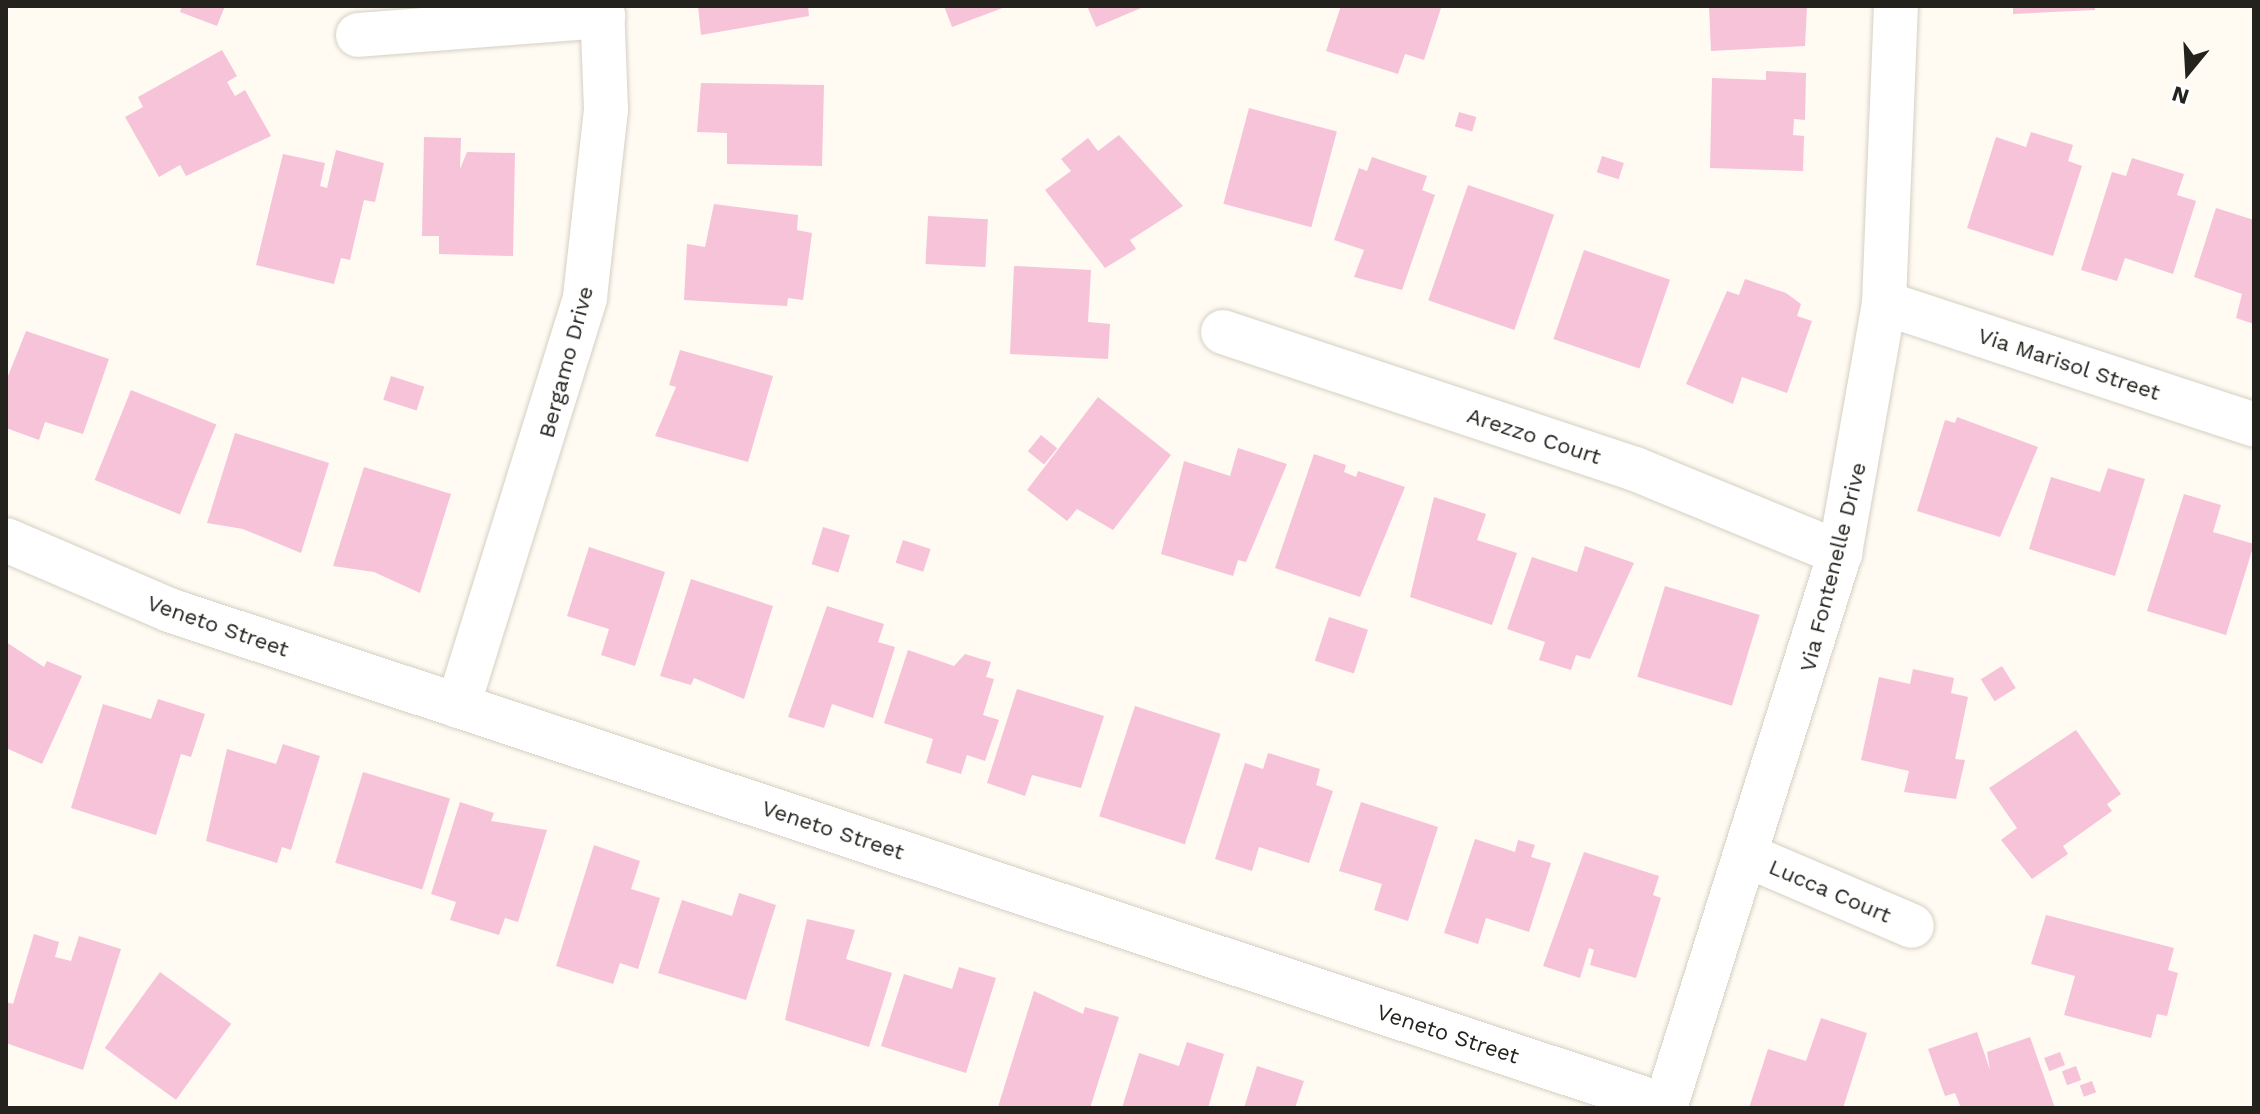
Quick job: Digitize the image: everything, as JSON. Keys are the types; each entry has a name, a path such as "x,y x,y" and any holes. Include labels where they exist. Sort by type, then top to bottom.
{"street":[{"name":"Via Fontenelle Drive","path":"1666,1107 1748,856 1840,553 1884,303 1896,6"},
{"path":"358,35 602,11"},
{"name":"Bergamo Drive","path":"458,706 585,297 605,125 602,11"},
{"name":"Via Marisol Street","path":"1884,303 2254,425"},
{"name":"Arezzo Court","path":"1223,332 1635,469 1840,553"},
{"name":"Veneto Street","path":"6,540 169,610 1666,1107"},
{"name":"Lucca Court","path":"1748,856 1912,926"}],"building":[{"path":"182,6 225,6 217,26 180,12"},
{"path":"698,6 808,6 809,16 701,35"},
{"path":"944,6 1008,6 952,27"},
{"path":"1087,6 1146,6 1096,27"},
{"path":"1341,6 1441,8 1424,60 1405,54 1398,74 1326,51"},
{"path":"1709,6 1807,6 1805,46 1711,51"},
{"path":"2013,6 2095,6 2095,10 2013,14"},
{"path":"222,50 237,76 227,82 235,96 245,90 271,136 186,176 180,165 159,177 125,117 143,107 138,97"},
{"path":"1766,71 1806,73 1805,120 1794,119 1793,135 1804,136 1803,171 1710,168 1712,78 1766,80"},
{"path":"701,83 824,85 822,166 727,164 727,133 697,132"},
{"path":"1249,108 1337,132 1311,227 1223,204"},
{"path":"1459,112 1476,117 1472,131 1455,126"},
{"path":"2031,132 2073,145 2068,161 2082,166 2053,256 1967,228 1996,137 2026,147"},
{"path":"1119,135 1183,206 1130,240 1136,249 1105,268 1045,190 1071,171 1061,159 1088,138 1098,151"},
{"path":"424,137 461,138 460,169 467,152 515,153 513,256 439,254 439,236 422,236"},
{"path":"336,150 384,163 375,202 364,200 350,260 341,258 334,284 256,265 283,154 325,163 320,186 327,188"},
{"path":"1602,156 1624,163 1619,179 1597,172"},
{"path":"1372,157 1427,176 1422,190 1435,195 1402,290 1354,277 1364,250 1334,240 1359,168 1367,171"},
{"path":"2132,158 2184,174 2177,195 2196,201 2173,274 2125,258 2117,281 2081,270 2112,172 2126,176"},
{"path":"1468,185 1554,215 1514,330 1428,300"},
{"path":"714,204 798,215 797,230 812,233 803,300 788,298 787,306 684,300 687,244 705,247"},
{"path":"2216,208 2254,220 2254,324 2236,318 2242,294 2194,277"},
{"path":"928,216 988,219 985,267 925,264"},
{"path":"1584,250 1670,280 1639,369 1553,339"},
{"path":"1014,266 1091,270 1088,322 1110,324 1108,359 1010,354"},
{"path":"1745,279 1786,293 1801,304 1797,316 1812,321 1787,393 1742,377 1733,404 1686,384 1727,291 1739,295"},
{"path":"26,331 109,359 83,434 45,422 39,440 6,428 6,381"},
{"path":"680,350 773,376 748,462 655,436 676,387 669,385"},
{"path":"391,376 424,387 417,411 383,400"},
{"path":"131,390 216,424 180,514 95,480"},
{"path":"1098,397 1171,455 1113,530 1077,509 1067,521 1027,490"},
{"path":"1957,417 2038,447 2000,537 1917,511 1945,420 1955,423"},
{"path":"235,433 329,463 301,553 243,529 207,523"},
{"path":"1041,435 1057,448 1044,465 1028,451"},
{"path":"1238,448 1287,464 1246,562 1238,560 1233,576 1161,554 1184,461 1230,476"},
{"path":"1314,454 1346,465 1344,472 1356,477 1358,471 1405,487 1360,597 1275,568"},
{"path":"364,467 451,494 420,593 374,572 333,566"},
{"path":"2108,468 2145,479 2115,576 2029,549 2051,477 2100,492"},
{"path":"2184,494 2221,505 2213,532 2254,544 2226,635 2147,611"},
{"path":"1434,497 1486,514 1477,540 1517,553 1492,625 1410,597"},
{"path":"823,527 850,535 838,572 812,564"},
{"path":"903,540 931,549 923,572 896,563"},
{"path":"1585,546 1634,563 1590,659 1576,655 1571,670 1539,660 1545,642 1507,629 1532,557 1577,572"},
{"path":"589,547 665,572 635,666 601,655 609,629 567,616"},
{"path":"691,579 773,606 744,699 694,678 691,685 660,676"},
{"path":"1665,586 1760,615 1732,706 1637,677"},
{"path":"827,606 884,624 878,642 895,647 873,718 832,704 824,728 788,717"},
{"path":"1329,617 1368,630 1354,673 1315,661"},
{"path":"6,642 44,667 47,661 82,676 42,764 6,748"},
{"path":"908,650 954,666 965,654 991,662 986,677 994,679 983,715 999,720 985,761 967,755 961,774 926,763 933,739 884,723"},
{"path":"2002,666 2016,688 1995,701 1981,679"},
{"path":"1913,669 1954,678 1951,693 1968,697 1955,759 1965,760 1956,799 1904,792 1909,771 1861,760 1879,677 1910,684"},
{"path":"1017,689 1104,716 1081,788 1032,775 1025,796 987,783"},
{"path":"158,699 205,714 191,757 181,754 156,835 71,808 103,704 151,719"},
{"path":"1135,706 1221,734 1185,844 1099,816"},
{"path":"2076,730 2121,794 2107,804 2112,811 2063,846 2068,854 2032,879 2001,840 2017,828 1989,788"},
{"path":"283,744 320,756 291,850 282,847 277,863 206,841 227,749 276,764"},
{"path":"1268,753 1320,769 1316,785 1333,791 1309,863 1259,847 1252,871 1215,859 1245,763 1263,769"},
{"path":"363,772 450,799 422,889 335,863"},
{"path":"460,802 494,813 491,821 547,830 518,922 505,918 499,935 450,920 456,902 431,894"},
{"path":"1361,802 1438,827 1408,921 1374,910 1382,884 1339,871"},
{"path":"1475,839 1515,852 1518,840 1535,845 1531,857 1551,863 1529,932 1486,918 1478,944 1444,933"},
{"path":"594,845 640,861 631,889 660,898 638,969 620,963 613,984 556,966"},
{"path":"1584,852 1659,876 1653,895 1661,898 1636,978 1590,965 1594,950 1589,948 1580,978 1543,966"},
{"path":"739,893 776,905 746,1000 658,973 682,900 732,916"},
{"path":"2046,915 2174,948 2168,970 2178,973 2167,1016 2157,1014 2151,1038 2064,1015 2075,976 2031,964"},
{"path":"807,919 855,930 846,959 892,973 869,1047 785,1020"},
{"path":"34,934 59,942 55,957 71,961 79,936 121,949 83,1070 6,1043 6,1002 13,1004"},
{"path":"959,967 996,978 966,1073 881,1046 904,974 952,989"},
{"path":"160,972 231,1024 176,1100 105,1048"},
{"path":"1034,991 1083,1014 1085,1007 1119,1017 1090,1108 998,1107"},
{"path":"1821,1018 1867,1033 1843,1108 1749,1108 1768,1049 1806,1061"},
{"path":"1977,1032 1990,1070 1987,1052 2030,1037 2055,1108 1961,1108 1955,1093 1945,1096 1928,1049"},
{"path":"1187,1042 1224,1054 1208,1108 1122,1108 1139,1053 1179,1066"},
{"path":"2060,1052 2065,1065 2049,1071 2044,1058"},
{"path":"1257,1066 1304,1081 1295,1108 1244,1108"},
{"path":"2076,1066 2081,1080 2067,1085 2062,1071"},
{"path":"2092,1081 2096,1092 2084,1097 2080,1085"}]}
